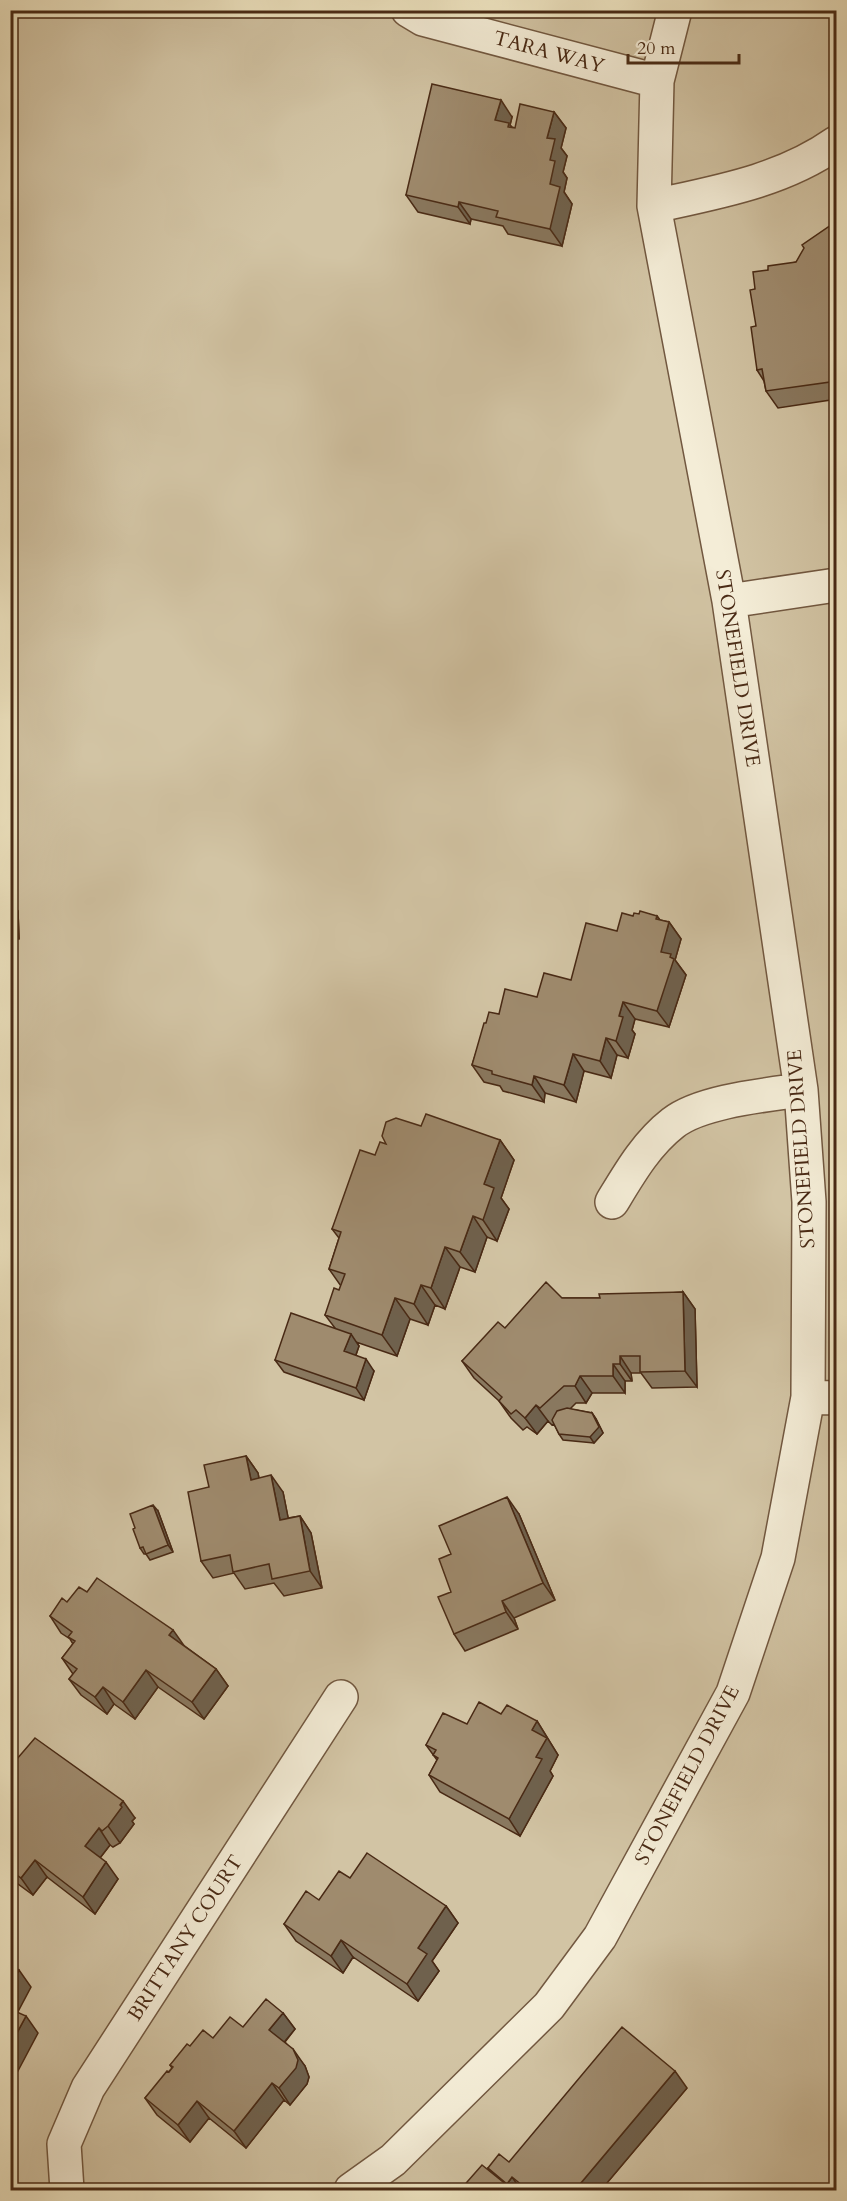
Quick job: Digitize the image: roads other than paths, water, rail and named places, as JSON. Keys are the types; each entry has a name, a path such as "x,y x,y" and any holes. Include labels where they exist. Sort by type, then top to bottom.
{"street":[{"name":"TARA WAY","path":"408,10 423,19 657,81"},
{"name":"STONEFIELD DRIVE","path":"351,2190 393,2160 549,2006 600,1937 733,1693 778,1558 822,1397 801,1090 729,601 654,206 657,81 675,10"},
{"path":"654,206 754,184 821,154 837,143"},
{"path":"729,601 837,585"},
{"path":"612,1202 640,1156 675,1122 723,1102 801,1090"},
{"name":"BRITTANY COURT","path":"67,2190 64,2144 88,2088 341,1697"}]}
